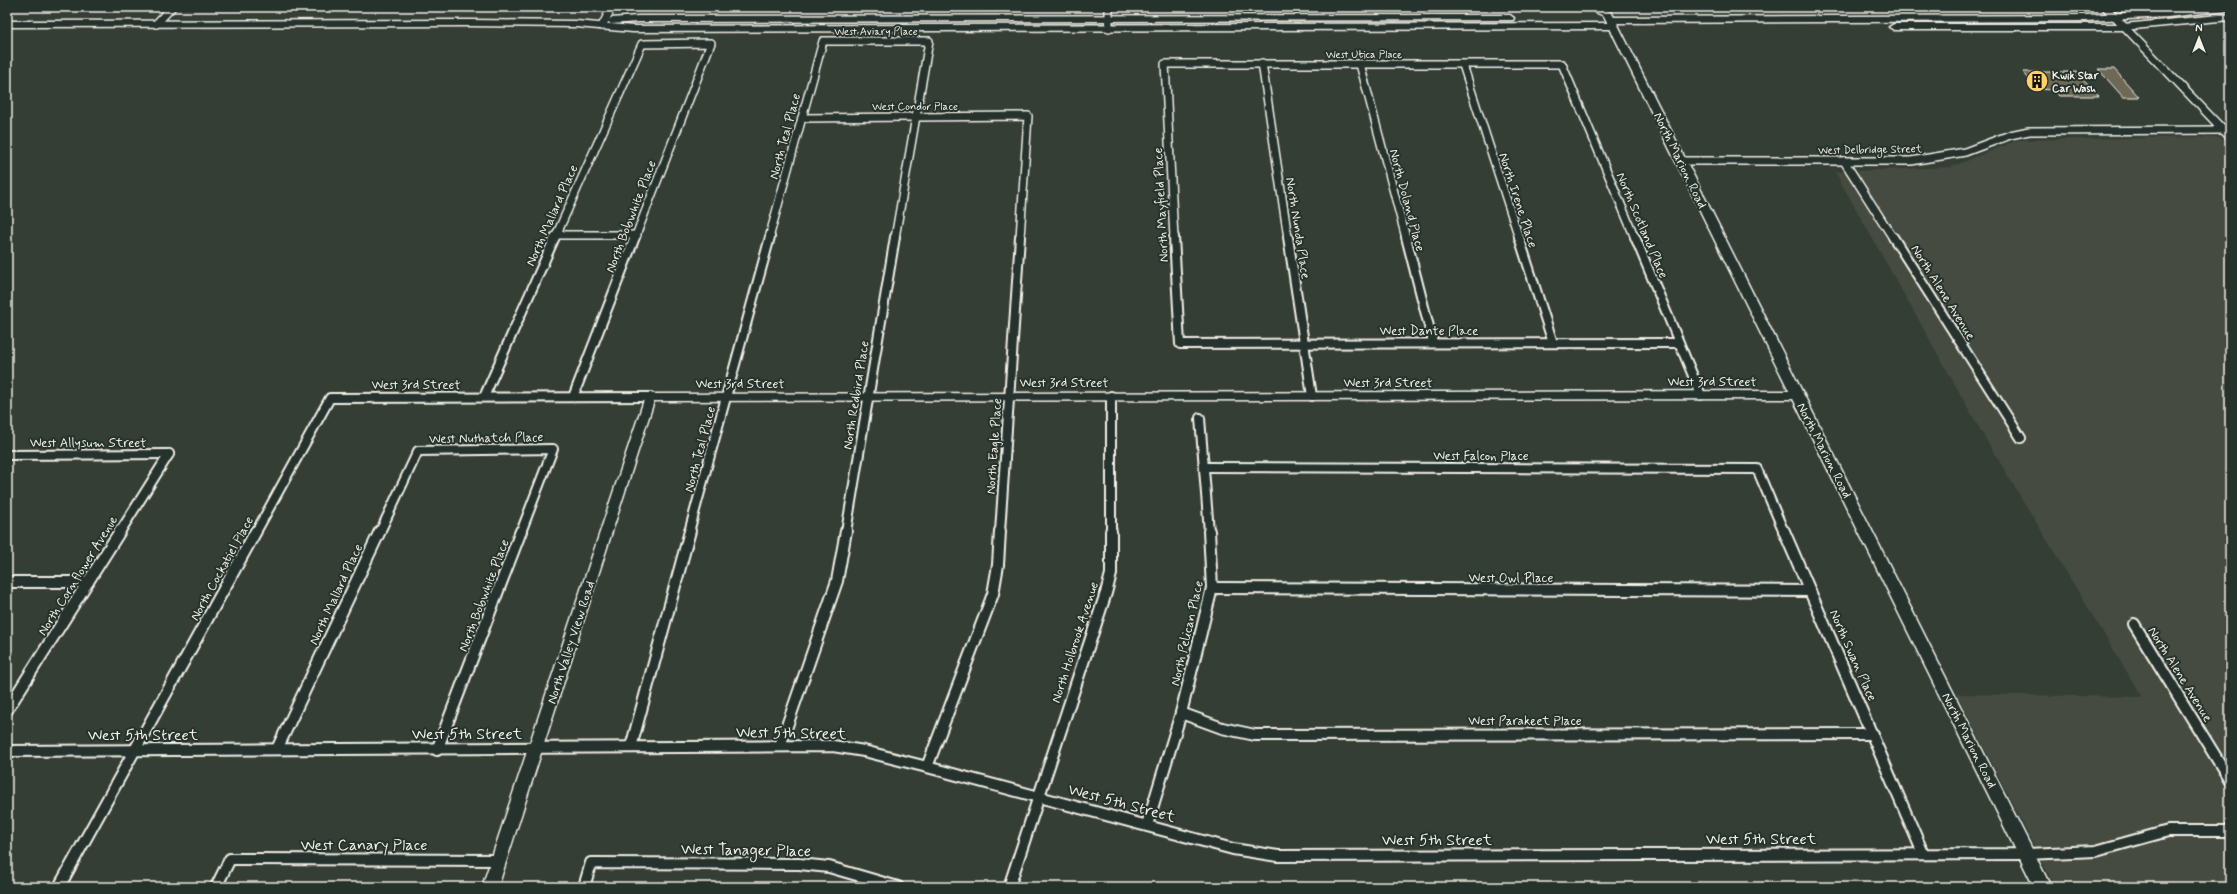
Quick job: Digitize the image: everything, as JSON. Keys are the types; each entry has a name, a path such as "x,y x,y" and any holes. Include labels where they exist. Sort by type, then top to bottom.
{"main road":[{"path":"1597,7 1598,10 1611,17 2123,27 2230,17"},
{"path":"1611,17 2115,17 2229,7"},
{"name":"North Marion Road","path":"1611,17 1797,395 2043,887"}],"street":[{"path":"156,24 172,7"},
{"path":"603,24 612,7"},
{"path":"1109,7 1109,28"},
{"path":"2105,7 2123,27 2227,130 2230,137"},
{"path":"603,24 633,28 1109,28 1611,17"},
{"path":"7,24 603,24 645,19 1611,17"},
{"name":"West Aviary Place","path":"823,41 929,41"},
{"name":"North Teal Place","path":"631,747 823,41"},
{"name":"North Redbird Place","path":"780,746 837,582 867,397 929,41"},
{"name":"North Mallard Place","path":"484,398 642,44 711,43"},
{"name":"North Bobwhite Place","path":"573,397 711,43"},
{"name":"North Nunda Place","path":"1262,63 1312,396"},
{"name":"West Utica Place","path":"1165,64 1562,64"},
{"name":"North Mayfield Place","path":"1165,64 1180,344"},
{"name":"North Doland Place","path":"1360,64 1433,342"},
{"name":"North Irene Place","path":"1463,64 1554,343"},
{"name":"North Scotland Place","path":"1562,64 1701,395"},
{"name":"West Condor Place","path":"802,118 1028,116"},
{"name":"North Eagle Place","path":"927,767 993,594 998,565 1028,116"},
{"name":"West Delbridge Street","path":"1681,160 1911,161 1946,157 1981,147 2008,134 2029,131 2227,130"},
{"name":"North Alene Avenue","path":"1844,161 2020,438"},
{"path":"557,235 637,234"},
{"name":"West Dante Place","path":"1180,344 1433,342 1678,343"},
{"name":"West 3rd Street","path":"330,398 1797,395"},
{"name":"North Holbrook Avenue","path":"1009,887 1111,574 1111,396"},
{"name":"North Valley View Road","path":"490,887 650,397"},
{"name":"North Cockatiel Place","path":"59,887 330,398"},
{"name":"North Pelican Place","path":"1147,825 1181,713 1212,588 1205,467 1200,418"},
{"name":"North Bobwhite Place","path":"437,750 554,449"},
{"name":"West Nuthatch Place","path":"418,451 554,449"},
{"name":"North Mallard Place","path":"277,749 418,451"},
{"name":"West Allysum Street","path":"7,455 169,454"},
{"name":"North Cornflower Avenue","path":"7,710 169,454"},
{"name":"West Falcon Place","path":"1205,467 1757,469"},
{"name":"North Swan Place","path":"1757,469 1873,734 1923,853"},
{"path":"7,582 88,582"},
{"name":"West Owl Place","path":"1212,588 1810,591"},
{"name":"North Alene Avenue","path":"2134,624 2230,780"},
{"name":"West Parakeet Place","path":"1181,713 1222,728 1255,734 1873,734"},
{"name":"West 5th Street","path":"7,751 277,749 437,750 780,746 849,748 1038,795 1233,849 1278,856 1923,853 2026,854 2096,851 2120,843 2168,831 2230,831"},
{"name":"West Canary Place","path":"216,887 230,859 499,860"},
{"name":"West Tanager Place","path":"584,887 591,863 799,864 829,867 898,887"}],"shaded area":[{"path":"1761,7 2093,7 2098,12 1763,11"},
{"path":"2220,137 2230,148 2230,887 2055,887 1957,694 2142,697 1985,438 1835,172 1951,167 2018,140"}],"building":[{"path":"2098,69 2114,69 2139,97 2123,97"},
{"path":"2023,72 2077,72 2099,96 2059,96 2054,90 2038,89"}],"place":[{"name":"Kwik Star Car Wash","path":"2037,81"}]}
